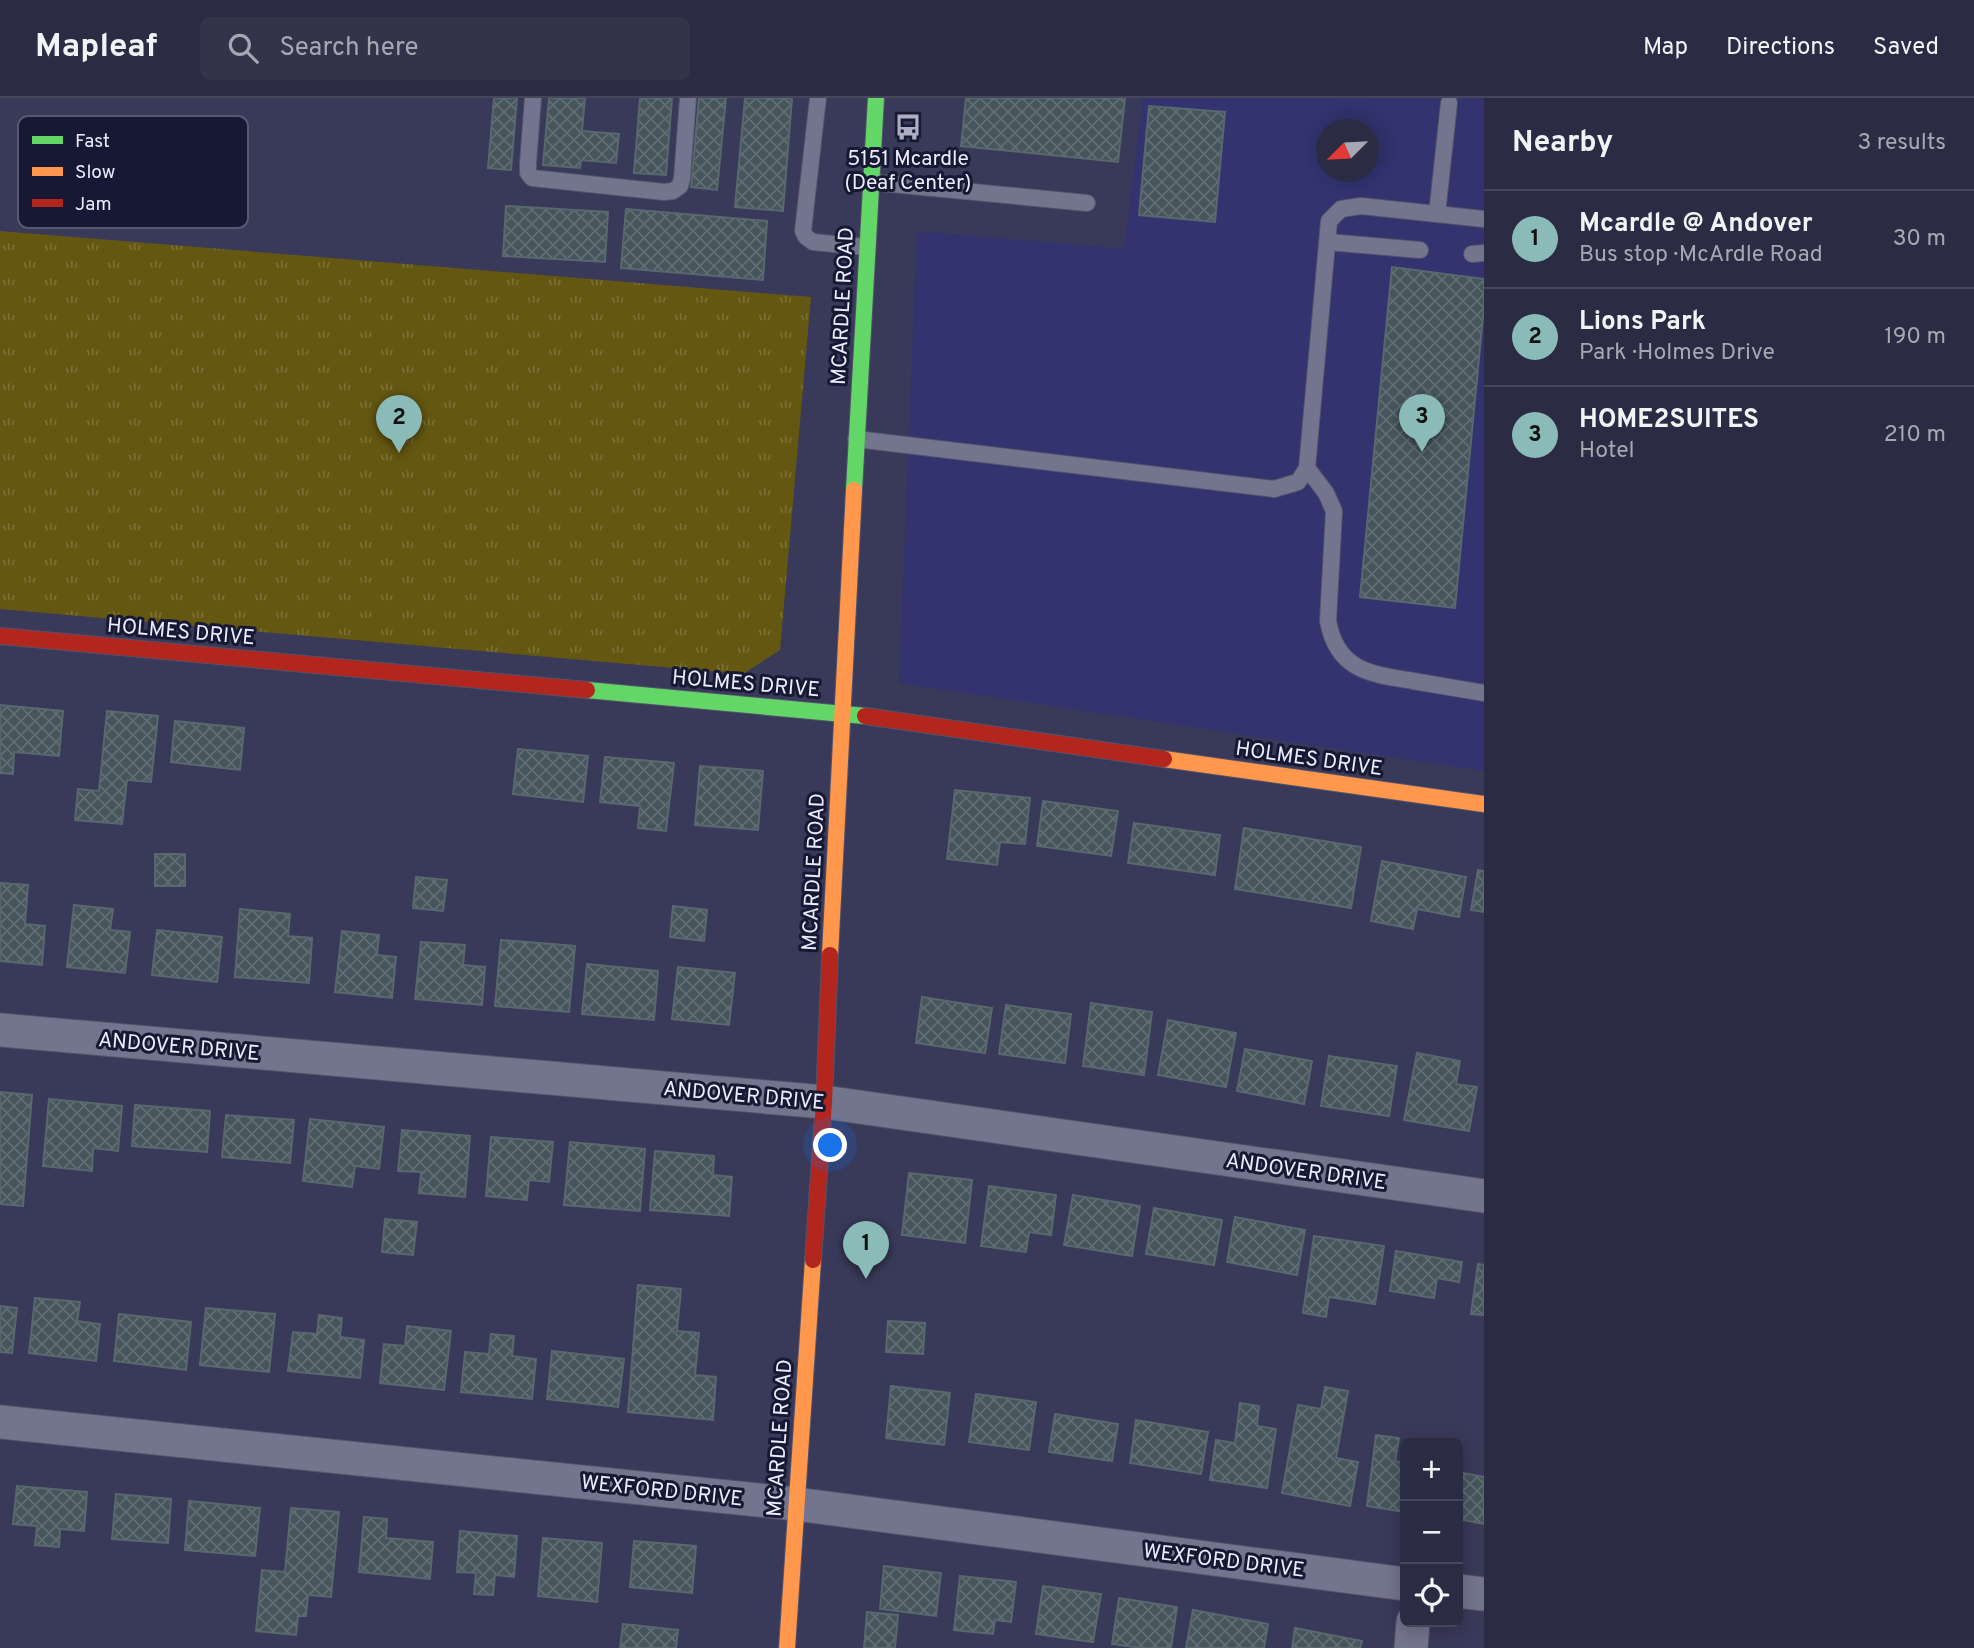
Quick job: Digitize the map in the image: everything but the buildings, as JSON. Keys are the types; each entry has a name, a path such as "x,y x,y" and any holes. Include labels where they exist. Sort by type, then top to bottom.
{"main road":[{"name":"MCARDLE ROAD","path":"787,1648 824,1102 841,713 876,98"},
{"name":"HOLMES DRIVE","path":"0,636 841,713 1484,804"}],"street":[{"name":"ANDOVER DRIVE","path":"0,1030 824,1102 1484,1196"},
{"name":"WEXFORD DRIVE","path":"0,1422 796,1504 1400,1583"},
{"path":"1463,1592 1484,1594"},
{"path":"1411,1648 1413,1627"}],"lane":[{"path":"533,98 528,163 528,173 532,178 664,192 673,191 680,186 688,98"},
{"path":"818,98 803,231 813,242 866,247"},
{"path":"1437,214 1456,102"},
{"path":"870,181 1087,204"},
{"path":"856,439 1274,489 1298,482 1307,468 1329,221 1341,209 1361,206 1484,219"},
{"path":"1328,242 1420,250"},
{"path":"1307,468 1326,493 1334,511 1328,621 1331,635 1345,659 1370,674 1484,693"}],"shaded area":[{"path":"1143,98 1484,98 1484,771 899,683 917,231 1124,249"}],"green space":[{"path":"0,231 811,297 780,650 743,674 0,609"}],"traffic: fast":[{"path":"854,490 876,98"},
{"path":"587,690 865,716"}],"traffic: slow":[{"path":"830,955 854,490"},
{"path":"1164,759 1484,804"},
{"path":"787,1648 813,1260"}],"traffic: jam":[{"path":"0,636 587,690"},
{"path":"865,716 1164,759"},
{"path":"813,1260 824,1102 830,955"}],"place":[{"name":"5151 Mcardle (Deaf Center)","path":"908,127"},
{"name":"HOME2SUITES","path":"1422,452"},
{"name":"Lions Park","path":"399,453"},
{"name":"Mcardle @ Andover","path":"866,1279"}]}
